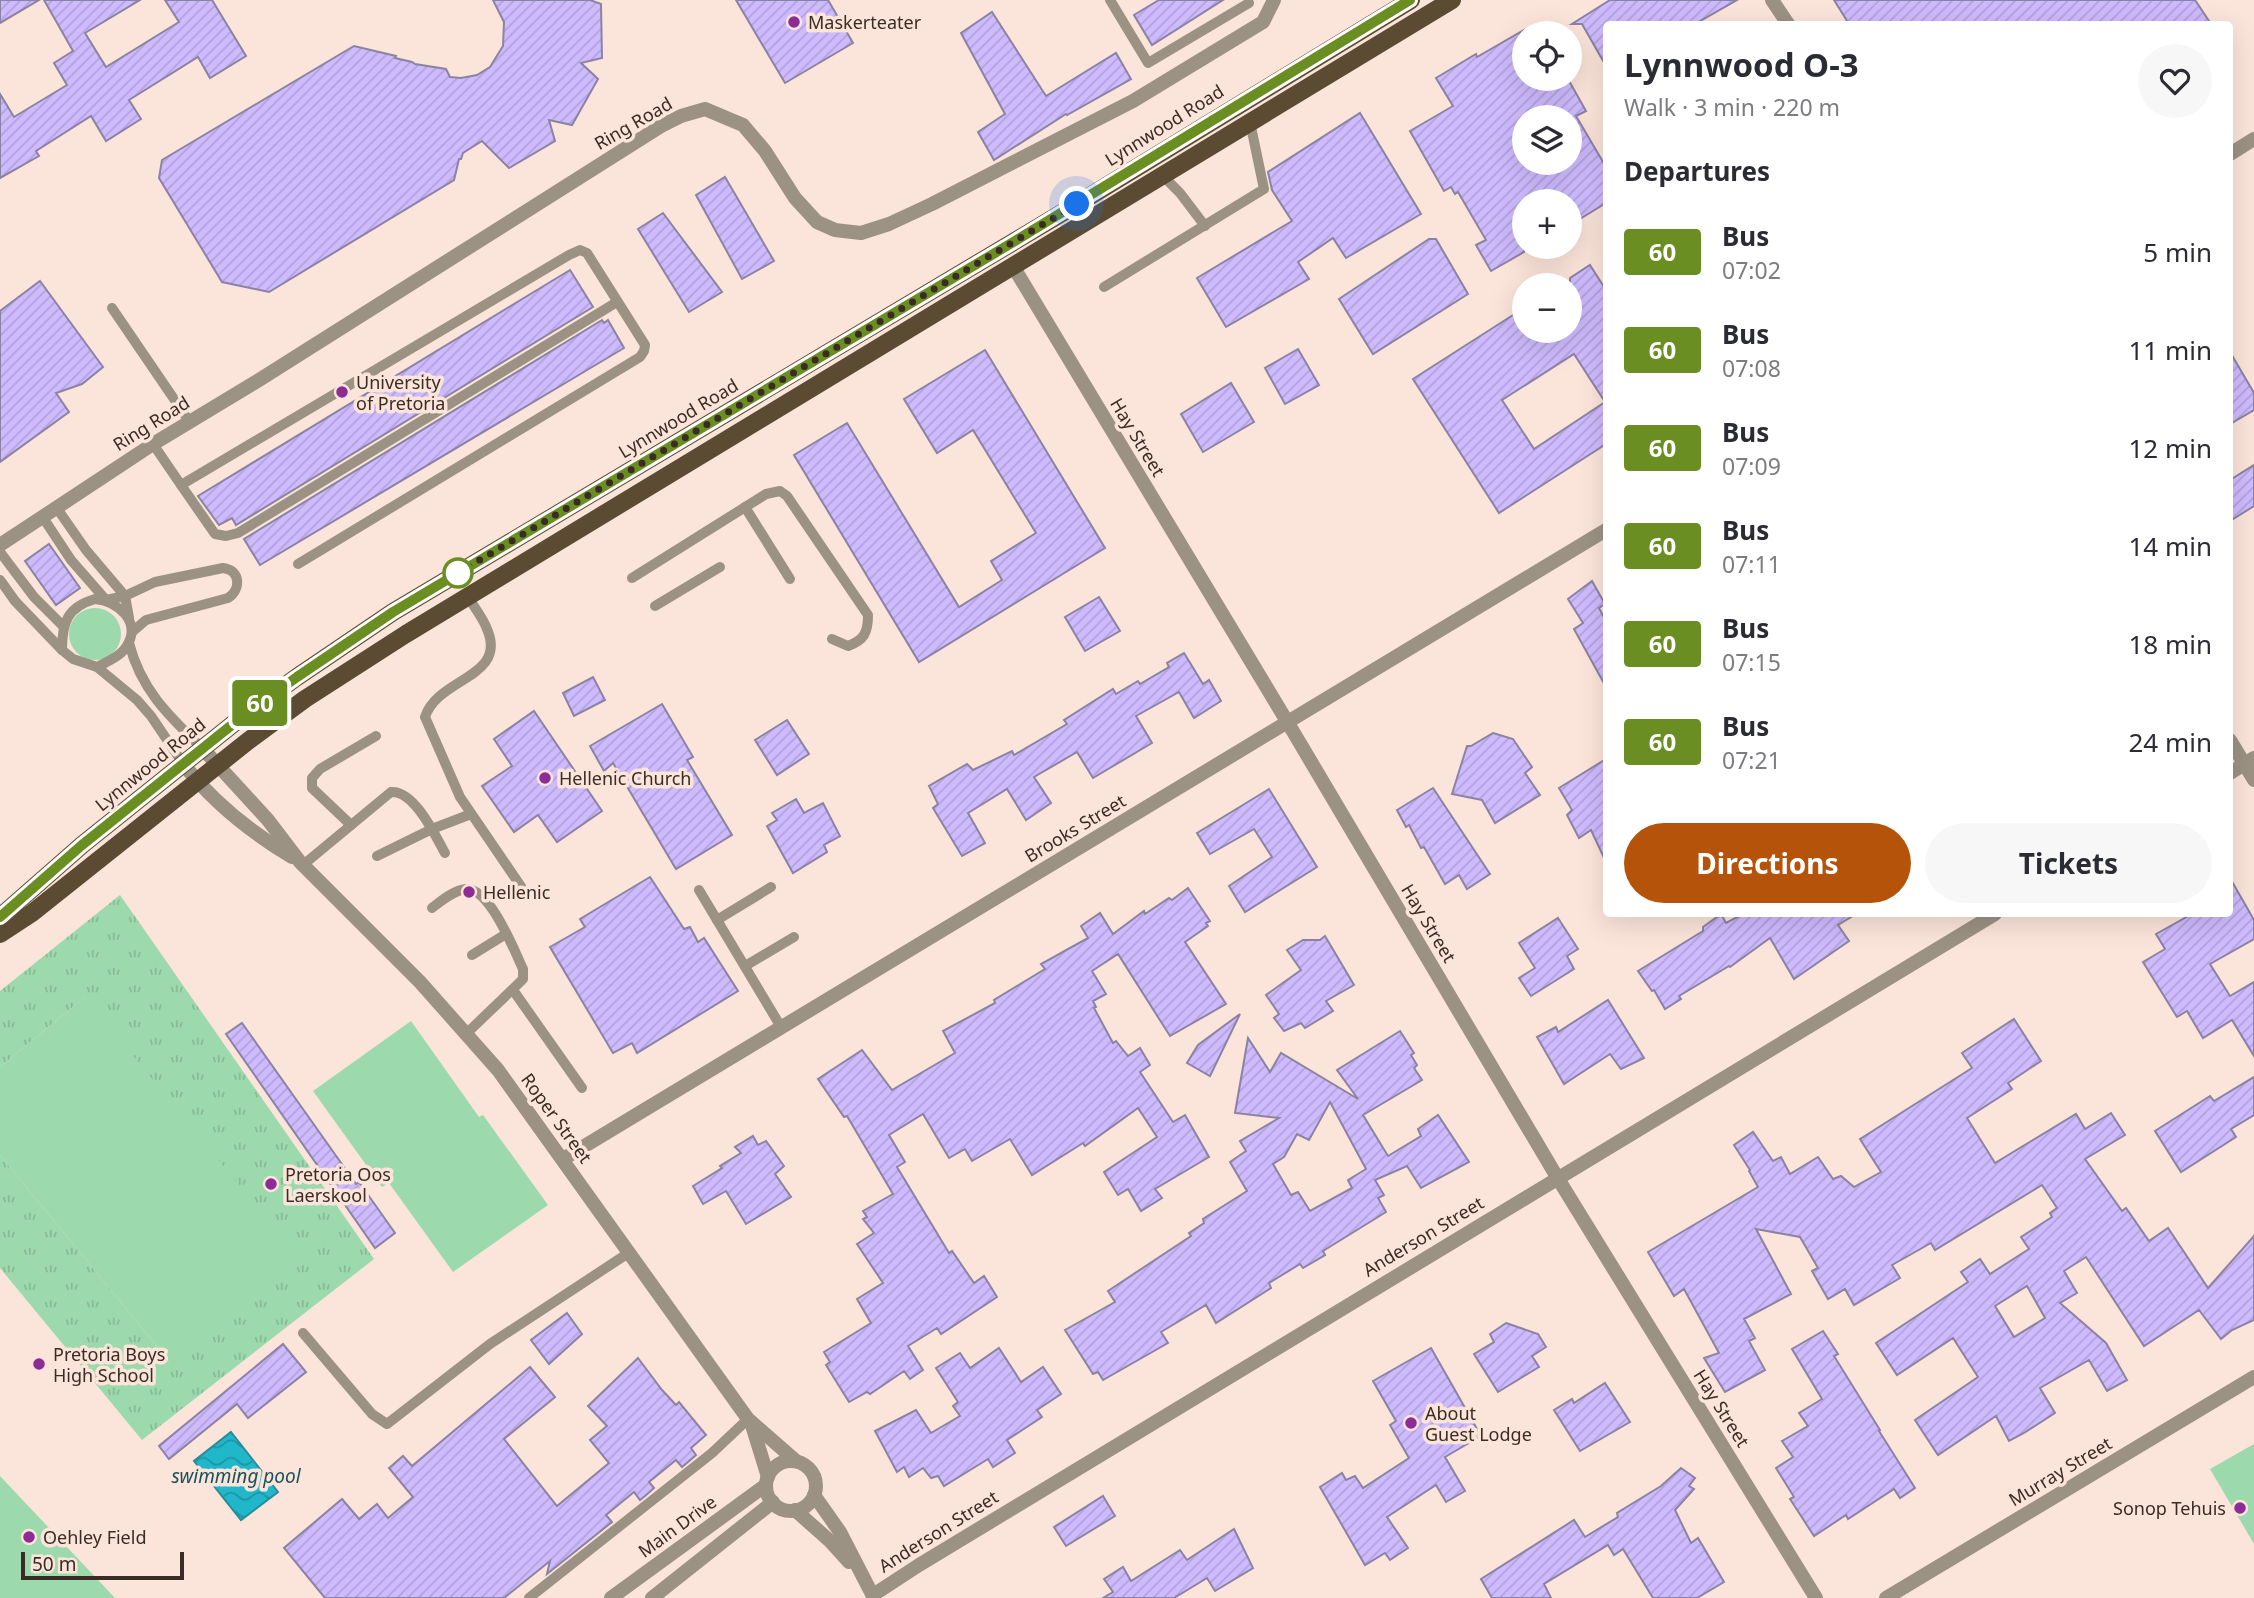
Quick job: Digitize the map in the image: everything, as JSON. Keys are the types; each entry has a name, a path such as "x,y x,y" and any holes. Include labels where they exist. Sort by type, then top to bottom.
{"main road":[{"name":"Lynnwood Road","path":"0,917 82,845 243,716 393,612 1065,211 1410,0"},
{"path":"0,934 33,913 216,765 305,699 468,597 1452,0"}],"street":[{"name":"Ring Road","path":"0,545 189,421 681,116 705,109 743,125 765,151 795,198 817,222 835,230 861,233 932,205 1133,101 1263,22 1274,0"},
{"path":"1772,0 1786,21"},
{"path":"2233,152 2254,139"},
{"name":"Hay Street","path":"1013,267 1557,1177 1816,1598"},
{"name":"Brooks Street","path":"563,1158 1603,532"},
{"path":"2233,743 2249,761 2254,780"},
{"name":"Roper Street","path":"203,749 268,820 301,864 420,982 498,1070 750,1420 796,1461"},
{"path":"2233,771 2249,761"},
{"name":"Roper Street","path":"184,765 197,781 257,833 301,864"},
{"name":"Anderson Street","path":"873,1597 919,1565 1990,917"},
{"name":"Murray Street","path":"1886,1598 2254,1377"},
{"name":"Roper Street","path":"750,1420 767,1481"},
{"path":"796,1461 811,1470 816,1486 810,1502 795,1510 783,1509 769,1497 767,1481 772,1469 779,1464 796,1461"},
{"name":"Main Drive","path":"616,1596 767,1481"},
{"path":"814,1495 840,1532 873,1597"},
{"path":"652,1598 773,1503"},
{"path":"795,1510 830,1541 862,1576"}],"lane":[{"path":"1110,0 1148,63 1249,3"},
{"path":"1104,287 1264,189 1250,122"},
{"path":"1162,175 1181,193 1205,226"},
{"path":"181,485 569,255 580,250 587,253 645,345 640,357 298,564"},
{"path":"153,444 215,534 226,536 238,533 617,302"},
{"path":"112,308 189,421"},
{"path":"632,578 745,507 773,491 780,491 787,496 868,615 868,629 861,641 848,646 832,639"},
{"path":"56,507 86,550 125,596 135,665 149,690 203,749"},
{"path":"745,507 790,579"},
{"path":"42,516 71,561 106,600"},
{"path":"0,552 34,597 63,626"},
{"path":"655,606 720,567"},
{"path":"97,667 122,653 130,632 146,620 228,598 236,592 238,585 233,570 223,568 155,582 125,596 106,600"},
{"path":"0,580 15,601 62,650 73,659 97,667 128,691 151,716 184,765"},
{"path":"468,597 487,630 492,650 484,666 436,698 428,706 425,717 460,797 522,888"},
{"path":"62,650 63,626 67,617 84,602 95,599 116,604 124,612 130,632"},
{"path":"351,825 312,788 312,778 320,769 376,736"},
{"path":"301,864 391,792 399,791 408,797 432,829 445,853"},
{"path":"377,856 432,829 471,814"},
{"path":"717,920 771,887"},
{"path":"432,908 464,889 473,890 487,901 523,969 523,979 466,1034"},
{"path":"699,890 781,1027"},
{"path":"472,955 506,934"},
{"path":"745,966 794,937"},
{"path":"513,990 582,1088"},
{"path":"303,1333 372,1414 387,1424 490,1344 630,1252"},
{"path":"529,1598 750,1420"}],"green space":[{"path":"95,608 105,610 113,616 119,624 119,644 113,652 105,658 95,660 85,658 77,652 71,644 69,634 71,624 77,616 85,610"},
{"path":"120,895 374,1259 142,1440 0,1268 0,1155 170,1362 85,997 0,1067 0,991"},
{"path":"85,997 298,1257 170,1362 0,1155 0,1067"},
{"path":"411,1021 479,1117 483,1115 548,1205 453,1272 389,1183 382,1187 313,1091"},
{"path":"2254,1444 2254,1544 2210,1469"},
{"name":"Oehley Field","path":"0,1476 115,1598 0,1598"}],"water":[{"name":"swimming pool","path":"231,1432 278,1492 241,1520 194,1461"}],"building":[{"path":"0,0 39,0 0,23"},
{"path":"44,0 140,0 85,33 106,67 179,22 165,0 212,0 246,56 210,78 198,57 129,100 141,119 106,141 91,116 36,151 39,156 0,178 0,94 14,117 67,85 54,63 73,51"},
{"path":"493,0 590,0 601,4 602,58 581,63 598,79 572,125 549,120 555,141 509,168 482,141 463,153 454,180 269,292 222,282 159,178 162,160 354,46 396,56 395,58 415,64 446,69 450,77 477,75 490,67 503,46 504,22"},
{"name":"Maskerteater","path":"736,0 828,0 853,43 785,83"},
{"path":"1159,0 1223,0 1152,45 1134,15"},
{"path":"1610,0 1737,0 1700,21 1603,21 1603,61 1582,21 1577,21"},
{"path":"1834,0 2195,0 2209,21 1847,21"},
{"path":"992,12 1046,96 1116,53 1131,79 1066,114 994,160 978,132 1005,114 961,33"},
{"path":"1512,37 1512,91 1575,91 1586,111 1582,113 1582,105 1512,105 1512,175 1582,175 1582,126 1603,162 1603,205 1582,218 1582,189 1512,189 1512,259 1491,271 1476,245 1486,240 1458,192 1455,194 1451,187 1444,191 1410,131 1453,106 1436,78"},
{"path":"1360,113 1421,214 1346,258 1333,238 1298,262 1309,279 1226,327 1197,278 1292,221 1272,190 1268,172"},
{"path":"725,177 774,261 742,279 696,195"},
{"path":"663,213 722,292 689,312 638,229"},
{"path":"1429,239 1436,239 1468,294 1373,354 1339,299"},
{"path":"1590,265 1603,285 1603,399 1574,354 1502,400 1534,449 1603,403 1603,446 1499,513 1413,379 1512,316 1512,343 1582,343 1582,273 1578,273"},
{"path":"570,270 593,307 236,525 232,518 219,525 198,496"},
{"path":"40,281 103,367 82,384 56,393 69,412 0,462 0,311"},
{"path":"602,320 604,323 608,320 624,348 260,565 244,539"},
{"path":"1298,349 1319,385 1285,404 1265,368"},
{"path":"985,350 1105,548 919,662 794,455 847,423 959,607 1002,580 991,561 1036,533 973,430 937,453 904,399"},
{"path":"2233,357 2254,393 2254,410 2233,422"},
{"path":"1231,383 1254,422 1203,452 1181,414"},
{"path":"2254,465 2254,506 2233,519 2233,478"},
{"path":"49,544 80,588 56,605 25,561"},
{"path":"1592,581 1603,600 1603,605 1599,608 1603,615 1603,682 1574,629 1583,623 1568,599"},
{"path":"1099,597 1120,631 1085,651 1065,617"},
{"path":"1184,653 1203,684 1209,680 1221,701 1194,718 1179,692 1136,716 1152,743 1093,778 1077,752 1034,777 1051,803 1026,820 1007,789 968,813 985,843 962,856 933,808 938,804 929,786 967,764 973,770 1012,751 1014,755 1067,724 1064,720 1113,689 1116,694 1138,681 1140,684 1169,667 1167,663"},
{"path":"593,677 605,700 574,716 563,693"},
{"path":"662,704 693,757 687,760 732,835 676,869 613,763 604,771 590,746"},
{"name":"Hellenic Church","path":"534,711 602,811 557,842 538,815 514,832 482,786 512,766 494,739"},
{"path":"787,720 809,754 777,775 755,740"},
{"path":"1493,733 1513,739 1532,767 1525,773 1540,795 1495,823 1482,800 1452,794 1467,746"},
{"path":"1603,761 1603,856 1591,830 1579,838 1567,815 1572,810 1559,788"},
{"path":"1433,788 1490,874 1467,889 1459,875 1445,884 1424,847 1421,848 1409,825 1406,827 1397,810"},
{"path":"1269,789 1317,867 1245,912 1229,886 1272,857 1254,829 1210,854 1197,833"},
{"path":"796,799 804,813 823,803 840,836 824,845 827,852 793,873 767,826 777,820 772,813"},
{"path":"650,877 684,929 690,927 698,942 704,938 738,991 637,1053 632,1043 613,1053 550,947 585,927 580,919"},
{"path":"2233,883 2254,920 2254,939 2210,964 2230,996 2254,982 2254,1056 2232,1020 2203,1038 2187,1011 2177,1017 2143,962 2165,949 2156,934 2187,917 2233,917"},
{"path":"1188,888 1210,921 1206,923 1208,926 1185,942 1226,1004 1170,1036 1118,954 1092,971 1106,994 1093,1001 1096,1007 1094,1008 1113,1043 1116,1041 1128,1056 1140,1048 1150,1065 1140,1072 1173,1122 1185,1115 1209,1157 1155,1189 1162,1198 1141,1211 1128,1189 1118,1195 1104,1172 1157,1137 1138,1108 1085,1146 1083,1143 1032,1175 1010,1139 972,1161 965,1149 949,1158 923,1114 889,1135 905,1162 897,1167 949,1253 952,1251 974,1283 984,1276 997,1297 941,1334 937,1328 908,1346 923,1370 910,1379 904,1371 870,1394 867,1392 849,1402 826,1365 830,1362 824,1352 871,1323 857,1299 883,1283 857,1244 874,1233 863,1219 867,1217 863,1211 893,1194 847,1116 844,1117 818,1079 862,1050 892,1090 955,1053 943,1031 995,1003 994,1000 1045,969 1041,964 1088,938 1081,926 1100,913 1113,934 1144,911 1145,914 1169,898 1172,900"},
{"path":"1717,917 1723,917 1726,923 1737,917 1851,917 1838,925 1849,941 1794,979 1770,938 1730,967 1679,996 1681,999 1665,1009 1638,971 1703,931 1703,927"},
{"path":"1558,918 1578,949 1567,956 1574,969 1531,996 1519,978 1535,968 1519,943"},
{"path":"1325,936 1354,985 1326,1001 1333,1011 1305,1028 1301,1023 1284,1031 1274,1018 1279,1014 1266,995 1301,970 1287,950 1303,940 1320,940"},
{"path":"1608,1000 1644,1058 1621,1069 1610,1054 1564,1084 1537,1037 1556,1027 1558,1032"},
{"path":"1240,1014 1210,1076 1187,1063 1198,1045"},
{"path":"2014,1019 2041,1061 2008,1083 2012,1089 1967,1118 1995,1163 2076,1114 2085,1129 2111,1113 2125,1135 2085,1159 2122,1211 2126,1208 2149,1241 2168,1228 2208,1288 2254,1236 2254,1320 2232,1330 2221,1339 2199,1310 2144,1346 2086,1257 2064,1271 2077,1293 2060,1303 2106,1343 2127,1380 2107,1391 2089,1360 2040,1388 2055,1413 2024,1433 2009,1441 1996,1416 1938,1455 1915,1420 1978,1377 1953,1338 1897,1375 1876,1343 1968,1282 1961,1272 1980,1259 1990,1274 2029,1249 2021,1237 2052,1217 2050,1213 2057,1208 2042,1185 1935,1250 1931,1243 1892,1265 1900,1278 1854,1305 1845,1289 1828,1299 1812,1271 1818,1268 1800,1237 1756,1229 1791,1294 1744,1319 1755,1338 1749,1341 1765,1370 1725,1392 1704,1358 1719,1353 1684,1289 1674,1296 1648,1252 1758,1187 1734,1145 1753,1132 1773,1161 1781,1157 1790,1174 1818,1157 1833,1179 1841,1176 1854,1187 1881,1172 1860,1139 1972,1068 1962,1053","holes":["2027,1286 2045,1318 2014,1337 1995,1306"]},
{"path":"242,1023 356,1184 359,1182 395,1233 375,1248 226,1034"},
{"path":"1400,1031 1414,1053 1411,1055 1417,1065 1414,1068 1422,1080 1363,1115 1388,1156 1421,1136 1418,1129 1438,1115 1469,1162 1421,1188 1407,1166 1375,1180 1384,1195 1378,1198 1386,1212 1323,1251 1325,1255 1303,1268 1300,1264 1269,1283 1271,1288 1216,1323 1206,1305 1161,1332 1168,1343 1103,1380 1098,1372 1093,1374 1065,1330 1115,1302 1108,1291 1191,1236 1189,1233 1204,1223 1203,1219 1247,1191 1230,1162 1246,1151 1240,1141 1279,1118 1235,1113 1248,1038 1270,1072 1281,1053 1358,1099 1337,1070","holes":["1330,1102 1366,1169 1348,1180 1352,1188 1310,1211 1298,1192 1291,1195 1273,1164 1284,1157 1297,1134 1309,1140"]},
{"path":"2254,1077 2254,1115 2231,1129 2236,1137 2181,1172 2155,1131 2210,1096 2214,1101"},
{"path":"753,1136 758,1145 766,1141 784,1166 775,1174 791,1197 746,1224 726,1191 703,1204 693,1186 741,1153 735,1147"},
{"path":"567,1313 582,1334 549,1364 531,1340"},
{"path":"1506,1323 1538,1334 1546,1347 1532,1356 1539,1367 1498,1392 1474,1354 1494,1342 1490,1334"},
{"path":"1823,1331 1838,1354 1834,1356 1915,1488 1900,1498 1894,1489 1848,1519 1846,1515 1814,1536 1790,1499 1794,1497 1776,1468 1793,1457 1782,1441 1808,1426 1799,1413 1822,1399 1792,1349"},
{"path":"283,1344 306,1372 248,1418 237,1404 169,1459 159,1446"},
{"path":"999,1348 1021,1382 1043,1367 1061,1394 1037,1410 1042,1417 1007,1440 1015,1453 993,1467 988,1459 944,1486 938,1476 931,1478 923,1468 909,1477 904,1467 897,1472 875,1431 916,1410 931,1433 960,1416 953,1406 958,1402 936,1368 960,1353 970,1368"},
{"path":"1431,1348 1481,1436 1445,1457 1465,1491 1446,1502 1436,1485 1387,1517 1408,1548 1390,1560 1385,1553 1365,1565 1320,1487 1342,1473 1346,1480 1355,1476 1363,1488 1409,1458 1390,1425 1396,1421 1373,1381"},
{"path":"638,1358 662,1390 676,1405 679,1402 706,1435 691,1448 696,1455 682,1467 676,1460 649,1482 654,1488 645,1496 640,1500 634,1492 606,1515 612,1522 547,1574 550,1561 504,1598 325,1598 284,1548 342,1499 359,1519 377,1504 388,1518 413,1497 389,1468 403,1456 412,1466 530,1367 555,1397 504,1439 557,1506 609,1463 590,1440 607,1426 588,1406"},
{"path":"1605,1383 1630,1422 1580,1451 1554,1410 1572,1399 1574,1403"},
{"path":"1681,1468 1695,1478 1689,1486 1694,1489 1675,1510 1691,1543 1698,1538 1724,1582 1697,1598 1653,1598 1623,1549 1614,1555 1608,1545 1544,1584 1551,1598 1492,1598 1481,1579 1574,1520 1585,1537 1618,1517 1617,1513 1661,1486"},
{"path":"1103,1496 1115,1516 1066,1546 1054,1527"},
{"path":"1234,1529 1253,1568 1215,1591 1207,1578 1174,1598 1103,1598 1113,1592 1104,1579 1123,1567 1131,1581 1180,1550 1187,1560"}],"bus line":[{"name":"60","path":"0,917 82,845 243,716 393,612 1015,241 1410,0"}],"place":[{"name":"Maskerteater","path":"794,22"},
{"name":"University of Pretoria","path":"342,392"},
{"name":"Hellenic Church","path":"545,778"},
{"name":"Hellenic","path":"469,892"},
{"name":"Pretoria Oos Laerskool","path":"271,1184"},
{"name":"Pretoria Boys High School","path":"39,1364"},
{"name":"About Guest Lodge","path":"1411,1423"},
{"name":"Sonop Tehuis","path":"2240,1508"},
{"name":"Oehley Field","path":"29,1537"}],"route":[{"path":"458,573 1077,204"}]}
